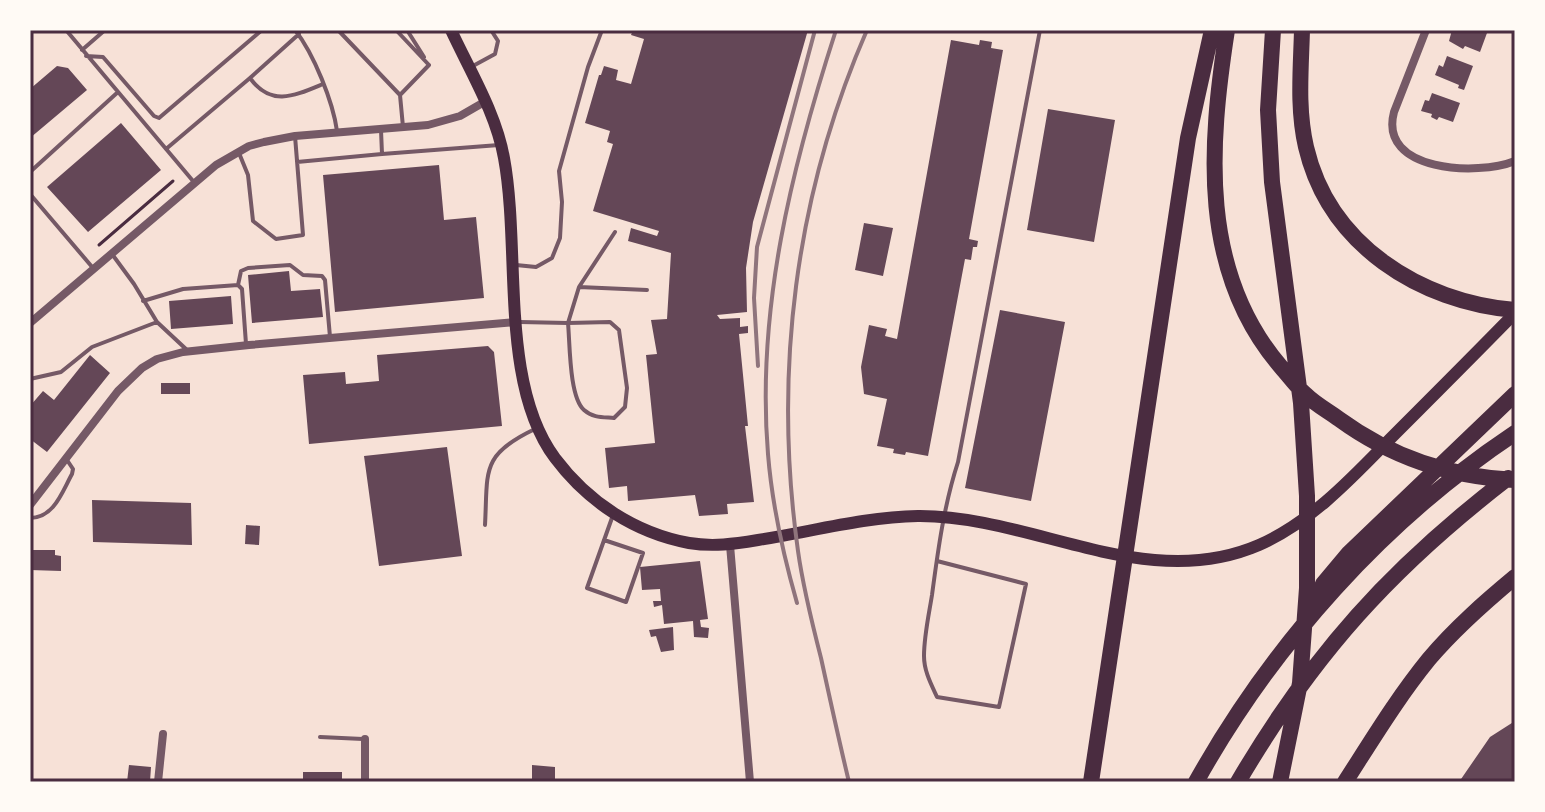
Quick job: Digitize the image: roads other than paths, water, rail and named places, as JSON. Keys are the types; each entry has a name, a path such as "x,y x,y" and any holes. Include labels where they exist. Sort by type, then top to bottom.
{"highway":[{"path":"1091,782 1188,138 1212,30"},
{"path":"1227,30 1215,118 1213,165 1220,236 1230,280 1245,314 1275,360 1304,394 1351,427 1393,451 1426,465 1463,474 1515,480"},
{"path":"1273,30 1268,110 1272,182 1301,403 1307,496 1307,588 1300,683 1280,782"},
{"path":"1302,30 1300,101 1303,134 1323,191 1346,225 1401,276 1469,304 1515,312"},
{"path":"1309,619 1323,584 1349,553 1515,394"},
{"path":"1196,782 1263,673 1309,619 1429,496 1515,433"},
{"path":"1238,782 1315,665 1359,611 1451,522 1515,472"},
{"path":"1345,782 1401,696 1430,658 1453,632 1515,577"}],"main road":[{"path":"451,30 486,101 501,144 522,379 537,428 570,475 614,513 645,530 673,539 730,545 919,516 1017,531 1082,547 1160,560 1213,559 1256,546 1291,527 1324,503 1515,312"}],"street":[{"path":"1426,30 1394,112 1391,124 1394,140 1408,155 1446,166 1470,169 1515,161"},
{"path":"30,323 216,165 238,151 295,136 447,121 486,101"},
{"path":"30,505 118,391 142,368 157,359 246,345 517,322"},
{"path":"730,545 750,782"},
{"path":"158,782 163,734"},
{"path":"365,739 365,782"}],"lane":[{"path":"66,30 195,183"},
{"path":"82,50 105,30"},
{"path":"86,56 103,57 159,118 262,30"},
{"path":"338,30 400,95 403,127"},
{"path":"396,30 429,65"},
{"path":"407,30 429,65"},
{"path":"469,68 495,54 498,41 491,30"},
{"path":"514,265 536,267 552,258 560,238 562,202 559,171 588,67 602,30"},
{"path":"937,561 1026,584 999,707 937,697 928,676 924,651 943,518 958,462 1040,30"},
{"path":"166,149 250,78 297,32 323,84 335,117 337,134"},
{"path":"400,95 429,65"},
{"path":"250,78 265,95 273,98 305,92 323,84"},
{"path":"30,172 118,92"},
{"path":"381,129 382,154"},
{"path":"238,151 248,175 253,221 276,239 303,235 295,136"},
{"path":"297,162 501,144"},
{"path":"30,194 94,269"},
{"path":"517,322 568,323 610,322 619,330 627,388 625,407 614,418 595,416 582,409 575,396 568,323 579,287 615,232"},
{"path":"112,253 157,322 189,352"},
{"path":"238,285 241,271 248,268 290,265 303,275 322,276 325,280 330,338"},
{"path":"143,301 183,289 238,285"},
{"path":"238,285 242,289 246,345"},
{"path":"579,287 647,290"},
{"path":"30,379 61,372 92,347 157,322"},
{"path":"485,525 488,469 497,452 509,441 537,428"},
{"path":"30,518 44,516 51,511 73,469 66,457"},
{"path":"604,540 643,553 626,602 587,588 604,540 614,513"},
{"path":"320,737 365,739"}],"railway":[{"path":"758,366 754,298 757,247 815,30"},
{"path":"797,603 779,529 770,473 767,346 781,239 792,186 836,30"},
{"path":"849,782 800,564 791,484 788,418 796,286 807,220 822,156 842,92 867,30"}]}
